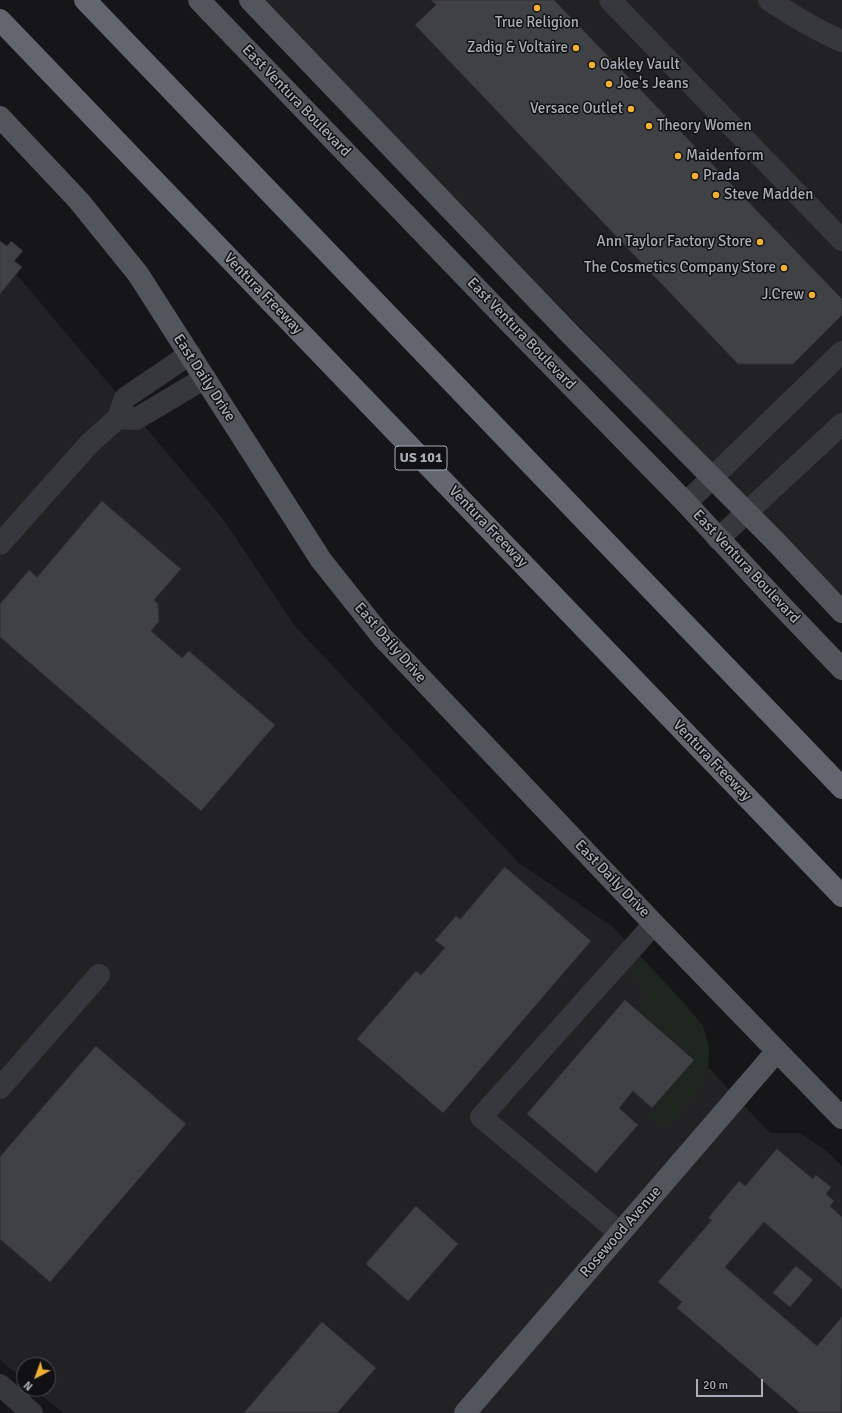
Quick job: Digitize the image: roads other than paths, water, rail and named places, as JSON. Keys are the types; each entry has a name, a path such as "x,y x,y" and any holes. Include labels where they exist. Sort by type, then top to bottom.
{"highway":[{"path":"85,0 842,788"},
{"name":"Ventura Freeway","path":"0,20 842,896"}],"main road":[{"name":"East Ventura Boulevard","path":"199,0 509,322 686,503 842,669"},
{"path":"250,0 571,335 778,544 842,612"},
{"name":"East Daily Drive","path":"0,117 79,201 138,274 321,560 383,638 654,924 842,1118"},
{"name":"Rosewood Avenue","path":"465,1413 777,1051"}],"street":[{"path":"610,0 842,240"},
{"path":"769,0 794,17 822,33 842,41"},
{"path":"686,503 842,352"},
{"path":"0,544 89,444 118,418 125,398 190,354"},
{"path":"118,418 136,419 205,378"},
{"path":"718,538 842,424"},
{"path":"620,1233 481,1117 654,924"},
{"path":"0,1088 99,975"},
{"path":"0,1385 32,1413"}],"place":[{"name":"True Religion","path":"537,8"},
{"name":"Zadig & Voltaire","path":"576,48"},
{"name":"Oakley Vault","path":"592,65"},
{"name":"Joe's Jeans","path":"609,84"},
{"name":"Versace Outlet","path":"631,109"},
{"name":"Theory Women","path":"649,126"},
{"name":"Maidenform","path":"678,156"},
{"name":"Prada","path":"695,176"},
{"name":"Steve Madden","path":"716,195"},
{"name":"Ann Taylor Factory Store","path":"760,242"},
{"name":"The Cosmetics Company Store","path":"784,268"},
{"name":"J.Crew","path":"812,295"}]}
